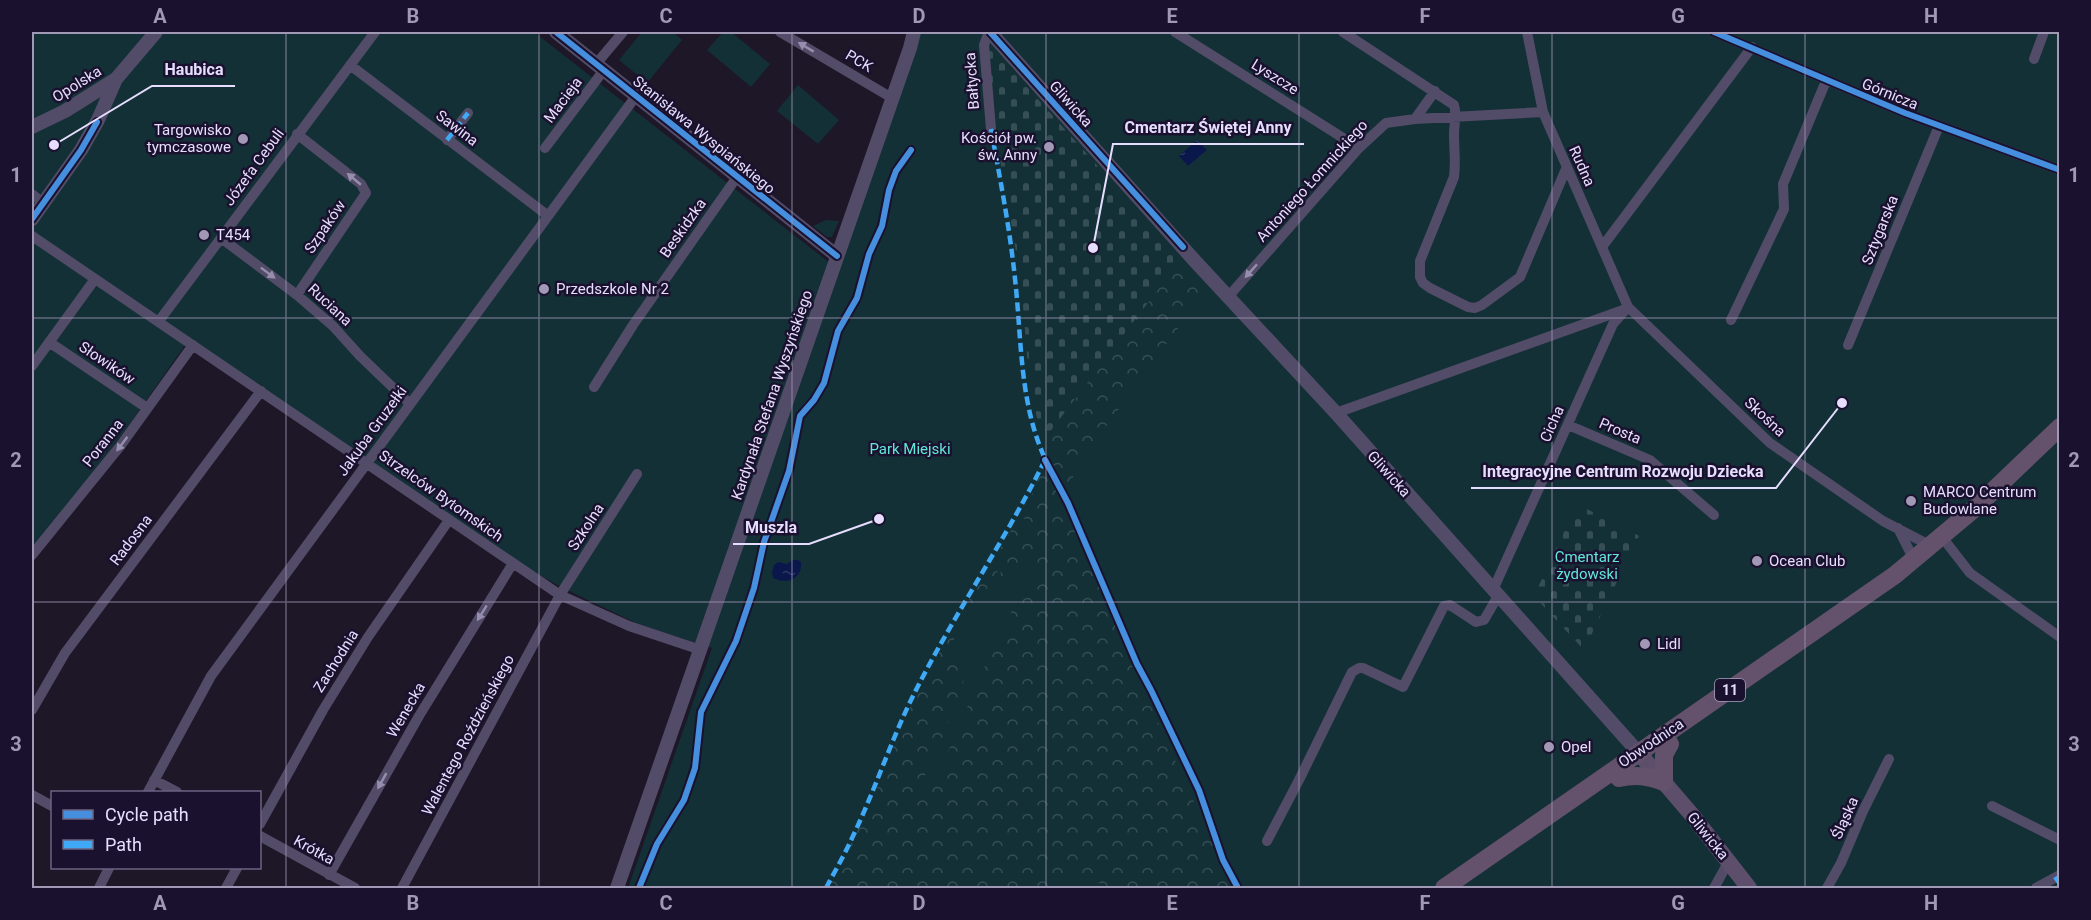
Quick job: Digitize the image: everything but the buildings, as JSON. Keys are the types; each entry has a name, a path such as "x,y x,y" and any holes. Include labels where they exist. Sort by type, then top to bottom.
{"highway":[{"name":"Obwodnica","path":"1454,888 1518,848 1619,778 1641,756 1670,744 1776,669 1936,542 2060,427"},
{"name":"Obwodnica","path":"1444,888 1641,756 1860,601"},
{"path":"1619,778 1633,775 1647,776 1664,782 1664,755 1670,744"}],"main road":[{"name":"Gliwicka","path":"1641,756 1749,888"}],"street":[{"name":"Opolska","path":"32,127 80,103 116,79 156,32"},
{"name":"Józefa Cebuli","path":"159,321 375,32"},
{"name":"Stanisława Wyspiańskiego","path":"556,32 837,256"},
{"name":"Macieja","path":"545,148 623,32"},
{"name":"PCK","path":"780,32 892,98"},
{"name":"Kardynała Stefana Wyszyńskiego","path":"617,888 914,32"},
{"name":"Kardynała Stefana Wyszyńskiego","path":"910,48 919,32"},
{"name":"Bałtycka","path":"989,32 984,45 991,129"},
{"name":"Gliwicka","path":"989,32 1336,413 1641,756"},
{"name":"Lyszcze","path":"1175,32 1359,148"},
{"path":"1343,32 1454,105 1456,166 1454,177 1425,246 1419,272 1423,283 1430,288 1468,307 1475,308 1520,278 1566,169"},
{"name":"Rudna","path":"1527,32 1543,112 1628,307"},
{"name":"Górnicza","path":"1714,32 1752,46 1826,81 1939,126 2060,170"},
{"path":"2034,59 2044,32"},
{"path":"1602,247 1752,46"},
{"name":"Sawina","path":"350,65 547,215"},
{"path":"32,219 81,150 98,120 116,79"},
{"path":"1731,320 1784,209 1783,184 1826,81"},
{"path":"1415,119 1435,91"},
{"name":"Jakuba Gruzełki","path":"148,791 211,676 636,96"},
{"name":"Antoniego Łomnickiego","path":"1228,297 1359,148 1386,123 1415,119 1543,112"},
{"path":"447,140 468,113"},
{"name":"Sztygarska","path":"1848,345 1939,126"},
{"name":"Szpaków","path":"297,134 361,184 366,193 297,295"},
{"name":"Beskidzka","path":"594,387 633,325 737,177"},
{"path":"32,194 42,204"},
{"name":"Strzelców Bytomskich","path":"32,236 560,595 629,626 700,650"},
{"name":"Ruciana","path":"221,238 297,295 333,326 360,356 410,404"},
{"path":"32,366 95,279"},
{"path":"1336,413 1610,316 1628,307"},
{"name":"Cicha","path":"1495,593 1613,324 1628,307"},
{"name":"Skośna","path":"1628,307 1770,443 1881,520 1936,542 1970,573 2060,637"},
{"name":"Słowików","path":"49,342 147,408"},
{"name":"Poranna","path":"32,555 121,445 193,345"},
{"name":"Radosna","path":"32,710 65,653 261,391"},
{"name":"Prosta","path":"1568,425 1650,460 1714,515"},
{"name":"Szkolna","path":"560,595 637,474"},
{"name":"Zachodnia","path":"261,822 323,710 368,637 449,520"},
{"path":"1898,528 1914,560"},
{"name":"Wenecka","path":"329,875 419,716 513,563"},
{"path":"1267,841 1352,672 1364,668 1403,687 1444,606 1450,605 1476,622 1480,622 1484,620 1495,593"},
{"name":"Walentego Roździeńskiego","path":"402,888 560,595"},
{"name":"Śląska","path":"1827,888 1889,759"},
{"path":"154,780 175,791"},
{"path":"32,795 51,805"},
{"path":"1992,806 2060,840"},
{"name":"Krótka","path":"261,837 355,888"},
{"path":"1714,888 1729,861"},
{"path":"99,888 108,869"},
{"path":"226,888 236,869"},
{"path":"2036,888 2060,875"}],"green space":[{"name":"Park Miejski","path":"32,32 534,32 830,263 909,32 2059,32 2059,888 628,888 712,648 638,624 561,587 494,550 190,338 124,432 32,551"},
{"path":"642,32 673,32 682,40 647,83 619,60"},
{"path":"723,32 731,32 770,64 751,87 707,50"},
{"path":"993,49 1181,259 1043,441 1030,391 1021,281 994,124 989,50"},
{"path":"798,85 839,120 818,144 777,111"},
{"path":"826,220 839,221 832,237 827,237 813,226"},
{"path":"1181,259 1206,290 1091,447 1066,489 1057,475 1043,441"},
{"path":"1045,472 1060,497 1122,643 1233,888 1109,888 1070,869 1059,888 829,888 872,801 913,701 959,616 1029,501 1040,475","holes":["1022,517 1040,529 1032,541 1015,529","1006,557 1008,558 1001,573 994,582 1000,586 1012,562 1036,572 1037,577 1032,581 1028,579 1028,588 1018,591 1009,602 1012,616 1008,631 994,645 939,773 941,776 933,787 926,784 923,779 936,754 969,667 946,655 977,596 986,590"]},
{"name":"Cmentarz żydowski","path":"1577,504 1639,536 1584,650 1534,596"}],"water":[{"path":"1197,140 1207,150 1188,166 1179,156"},
{"path":"793,560 801,562 801,568 793,579 783,581 773,578 774,565 778,562 787,564"}],"marked path":[{"path":"447,140 468,113"},
{"path":"991,129 1013,260 1026,396 1038,441 1047,463"},
{"path":"826,888 847,849 916,690 1045,460"},
{"path":"2055,877 2060,884"}],"cycle path":[{"path":"556,32 837,256"},
{"path":"990,32 1183,247"},
{"path":"1714,32 1905,113 2060,170"},
{"path":"32,219 81,150 97,122"},
{"path":"639,888 657,844 684,800 695,768 701,712 736,641 754,588 764,542 789,471 800,416 814,400 824,383 838,331 857,298 869,254 882,226 889,190 896,171 911,150"},
{"path":"1045,460 1068,503 1137,664 1199,790 1223,860 1238,888"}],"place":[{"name":"Targowisko tymczasowe","path":"243,139"},
{"name":"Haubica","path":"54,145"},
{"name":"Kościół pw. św. Anny","path":"1049,147"},
{"name":"T454","path":"204,235"},
{"name":"Cmentarz Świętej Anny","path":"1093,248"},
{"name":"Przedszkole Nr 2","path":"544,289"},
{"name":"Integracyjne Centrum Rozwoju Dziecka","path":"1842,403"},
{"name":"MARCO Centrum Budowlane","path":"1911,501"},
{"name":"Muszla","path":"879,519"},
{"name":"Ocean Club","path":"1757,561"},
{"name":"Lidl","path":"1645,644"},
{"name":"Opel","path":"1549,747"}]}
